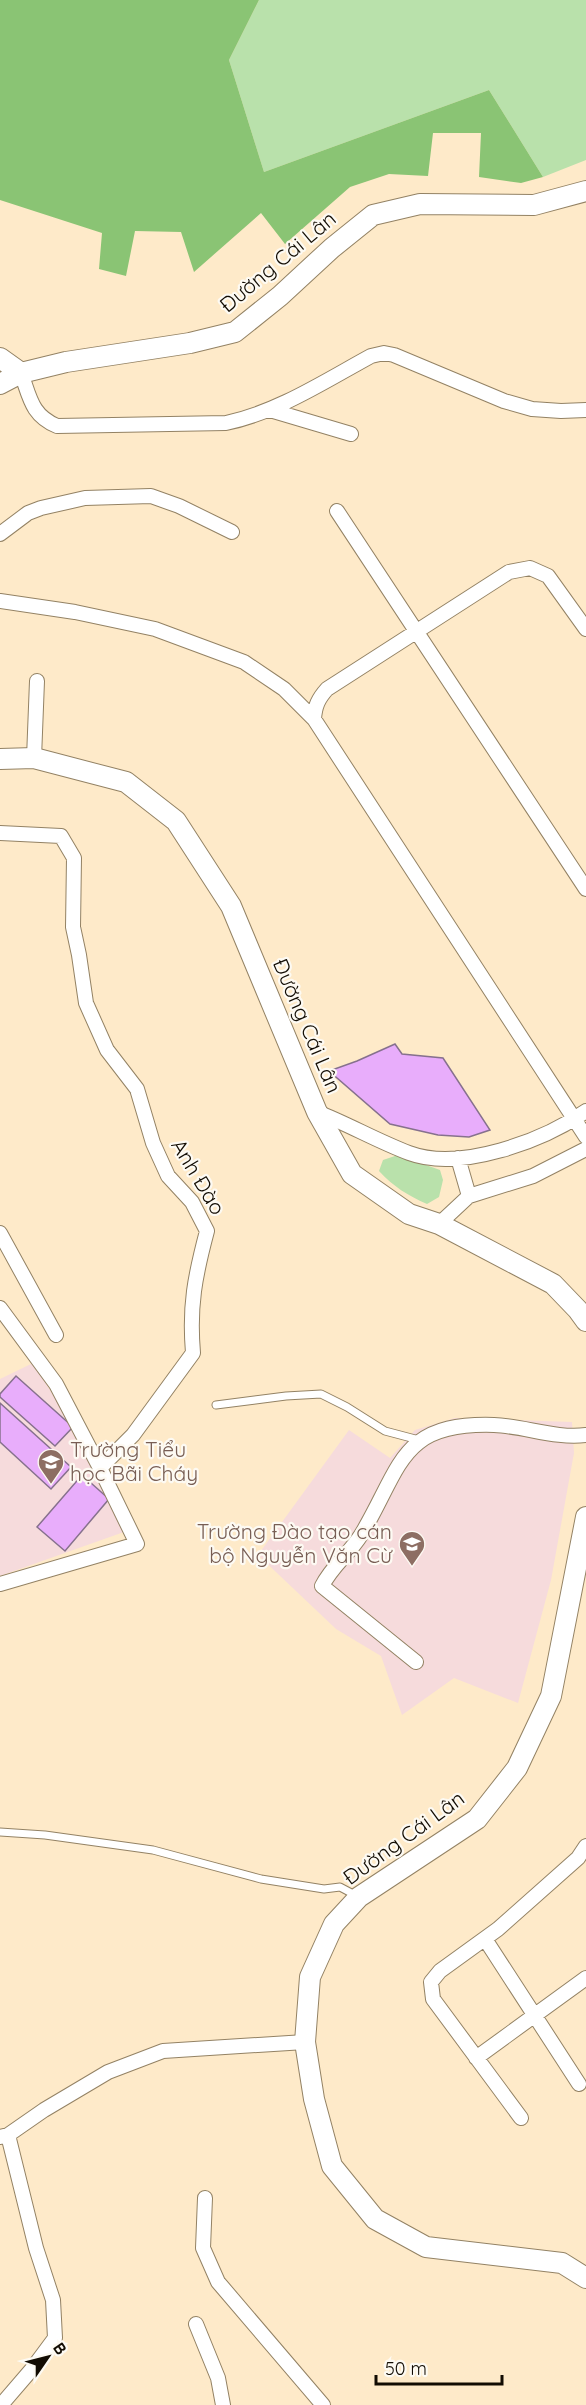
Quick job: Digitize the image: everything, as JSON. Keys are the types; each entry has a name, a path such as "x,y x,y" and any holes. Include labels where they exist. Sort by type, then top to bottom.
{"main road":[{"name":"Đường Cái Lân","path":"0,384 21,373 66,362 190,344 235,332 373,215 420,204 534,205 586,192"},
{"path":"0,358 21,373"},
{"name":"Đường Cái Lân","path":"0,759 34,758 126,782 176,821 231,906 317,1112 352,1174 409,1214 439,1224 553,1284 586,1321"},
{"name":"Đường Cái Lân","path":"586,1517 550,1696 517,1768 477,1819 359,1897 334,1924 310,1977 305,2042 314,2099 332,2166 375,2219 426,2247 562,2263 586,2278"}],"street":[{"path":"21,373 34,411 44,421 57,426 226,423 249,418 270,410 371,356 384,353 394,354 504,401 532,409 586,410"},
{"path":"270,410 351,434"},
{"path":"0,534 28,513 41,508 85,498 151,496 179,506 232,532"},
{"path":"337,510 586,889"},
{"path":"314,719 315,707 327,689 509,572 530,568 548,576 586,628"},
{"path":"0,602 75,612 155,629 244,662 284,689 314,719 580,1115 586,1137"},
{"path":"34,758 37,681"},
{"name":"Anh Đào","path":"0,833 62,836 74,858 73,927 80,955 86,1003 107,1050 137,1089 153,1143 168,1176 192,1202 207,1231 194,1288 190,1320 193,1353 133,1436 100,1468"},
{"path":"317,1112 410,1154 435,1158 483,1156 505,1150 580,1115"},
{"path":"439,1224 469,1196 533,1176 586,1149"},
{"path":"458,1158 469,1196"},
{"path":"0,1233 56,1335"},
{"path":"0,1308 56,1384 137,1544 0,1584"},
{"path":"416,1662 322,1586 328,1573 360,1537 395,1467 419,1440 454,1426 495,1425 586,1435"},
{"path":"521,2118 433,1999 431,1982 440,1971 485,1939 578,1858 586,1846"},
{"path":"485,1939 579,2084"},
{"path":"476,2058 586,1978"},
{"path":"1,2405 55,2338 52,2300 4,2136 108,2072 163,2051 305,2042"},
{"path":"205,2198 203,2248 218,2282 323,2405"},
{"path":"196,2324 218,2378 223,2405"}],"lane":[{"path":"216,1405 286,1395 321,1394 385,1431 419,1440"},
{"path":"0,1832 45,1835 153,1850 261,1879 324,1889 340,1887 359,1897"}],"shaded area":[{"name":"Trường Tiểu học Bãi Cháy","path":"33,1363 80,1438 124,1532 0,1576 0,1379"},
{"name":"Trường Đào tạo cán bộ Nguyễn Văn Cừ","path":"455,1418 572,1422 574,1453 551,1580 518,1703 454,1678 402,1715 381,1656 336,1629 258,1555 349,1430 390,1458 415,1430"}],"green space":[{"path":"0,0 259,0 229,60 264,172 489,90 543,177 521,183 479,177 481,133 433,133 428,176 389,174 350,187 285,244 261,213 194,272 181,232 135,231 126,276 99,269 102,233 0,200"},
{"path":"259,0 586,0 586,160 543,177 489,90 264,172 229,60"},
{"path":"398,1155 440,1170 443,1180 439,1197 427,1204 401,1190 379,1171 383,1160"}],"building":[{"path":"395,1044 402,1054 443,1058 490,1130 469,1137 438,1135 390,1124 329,1071"},
{"path":"16,1376 73,1427 55,1446 0,1397 0,1394"},
{"path":"0,1403 71,1467 51,1489 0,1442"},
{"path":"82,1475 109,1499 65,1551 37,1527"}],"place":[{"name":"Trường Tiểu học Bãi Cháy","path":"51,1485"},
{"name":"Trường Đào tạo cán bộ Nguyễn Văn Cừ","path":"412,1567"}]}
